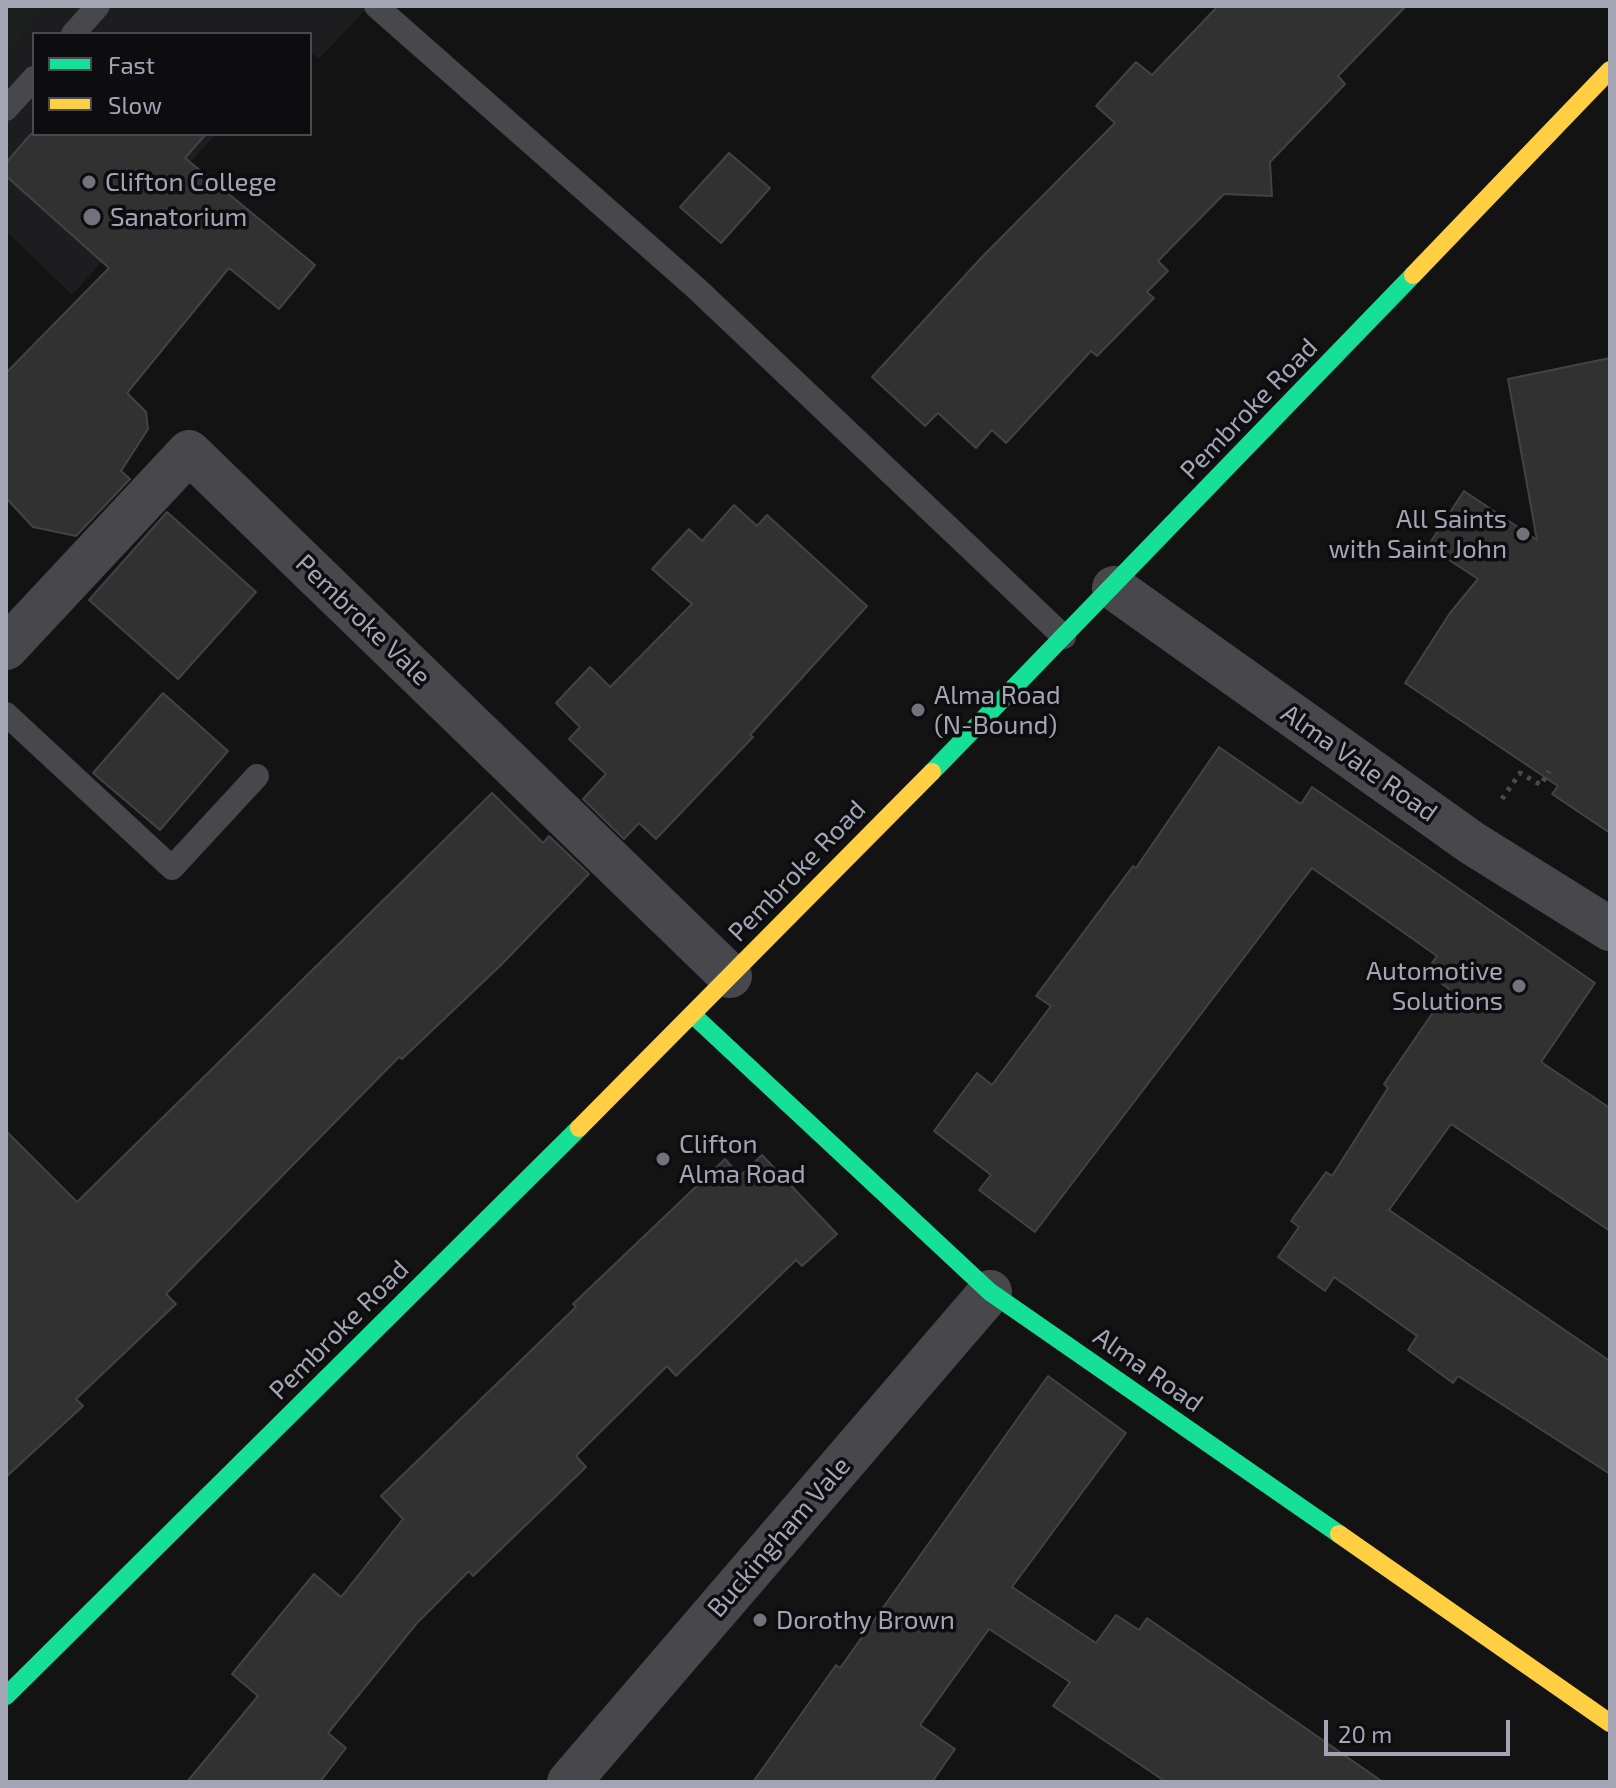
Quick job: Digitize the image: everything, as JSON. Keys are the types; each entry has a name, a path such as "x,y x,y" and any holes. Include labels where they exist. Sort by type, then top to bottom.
{"main road":[{"name":"Pembroke Road","path":"6,1696 693,1015 1114,588 1610,70"},
{"name":"Alma Road","path":"693,1015 990,1292 1610,1723"}],"street":[{"name":"Pembroke Vale","path":"6,648 189,452 730,976"},
{"name":"Alma Vale Road","path":"1114,588 1472,843 1610,929"},
{"name":"Buckingham Vale","path":"569,1782 990,1292"}],"lane":[{"path":"75,32 98,6"},
{"path":"376,6 696,288 1064,637"},
{"path":"6,109 32,80"},
{"path":"6,714 172,868 257,776"}],"path":[{"path":"1520,773 1541,785 1549,771"}],"shaded area":[{"name":"Clifton College","path":"6,6 369,6 319,59 312,54 312,32 32,32 32,136 214,136 72,295 6,231"},
{"path":"6,6 43,6 6,54"}],"building":[{"path":"1218,6 1406,6 1338,76 1345,84 1270,162 1272,196 1224,194 1158,261 1168,271 1147,292 1154,298 1097,356 1091,351 1006,443 992,430 976,448 938,413 925,426 872,377 982,257 1115,123 1096,106 1136,62 1152,75"},
{"path":"31,134 204,136 185,158 315,265 279,309 229,268 127,393 146,412 148,429 121,471 130,479 76,536 33,527 6,498 6,373 109,268 6,176 6,163"},
{"path":"729,153 770,188 721,243 680,207"},
{"name":"All Saints with Saint John","path":"1610,358 1610,833 1552,794 1558,786 1405,683 1450,613 1478,579 1428,546 1464,491 1537,540 1508,379"},
{"path":"734,505 757,526 767,515 867,606 750,735 753,737 656,839 639,823 624,839 583,799 606,774 569,739 580,727 556,703 590,667 610,687 692,604 652,569 689,529 702,541"},
{"path":"167,512 256,592 178,679 89,600"},
{"path":"163,693 228,751 160,830 93,773"},
{"path":"1219,747 1301,804 1312,787 1595,983 1541,1062 1610,1108 1610,1231 1451,1124 1389,1210 1610,1361 1610,1474 1458,1376 1453,1383 1408,1350 1417,1336 1334,1277 1325,1291 1278,1257 1299,1227 1291,1221 1326,1172 1332,1176 1388,1088 1384,1084 1449,989 1426,972 1437,956 1312,868 1035,1232 979,1190 991,1175 934,1131 977,1073 992,1085 1051,1006 1036,996 1133,866 1136,868"},
{"path":"492,793 543,843 549,836 589,874 501,965 402,1059 399,1057 166,1294 176,1304 76,1399 83,1406 6,1477 6,1131 77,1202"},
{"path":"762,1155 837,1234 802,1266 796,1260 676,1376 667,1366 576,1456 586,1467 473,1576 469,1571 417,1623 328,1733 346,1748 320,1782 187,1782 258,1696 232,1674 314,1574 341,1597 403,1519 381,1496 576,1307 573,1304 725,1159 740,1176"},
{"path":"1048,1376 1126,1433 1012,1587 1096,1643 1116,1615 1139,1630 1147,1618 1383,1782 1166,1782 1053,1706 1070,1682 989,1629 920,1725 955,1749 932,1782 753,1782 836,1665 840,1668"}],"traffic: fast":[{"path":"932,772 1413,275"},
{"path":"693,1015 990,1292 1339,1534"},
{"path":"6,1696 579,1128"}],"traffic: slow":[{"path":"1413,275 1610,70"},
{"path":"579,1128 932,772"},
{"path":"1339,1534 1610,1723"}],"place":[{"name":"Clifton College","path":"89,182"},
{"name":"Sanatorium","path":"92,217"},
{"name":"All Saints with Saint John","path":"1523,534"},
{"name":"Alma Road (N-Bound)","path":"918,710"},
{"name":"Automotive Solutions","path":"1519,986"},
{"name":"Clifton Alma Road","path":"663,1159"},
{"name":"Dorothy Brown","path":"760,1620"}]}
